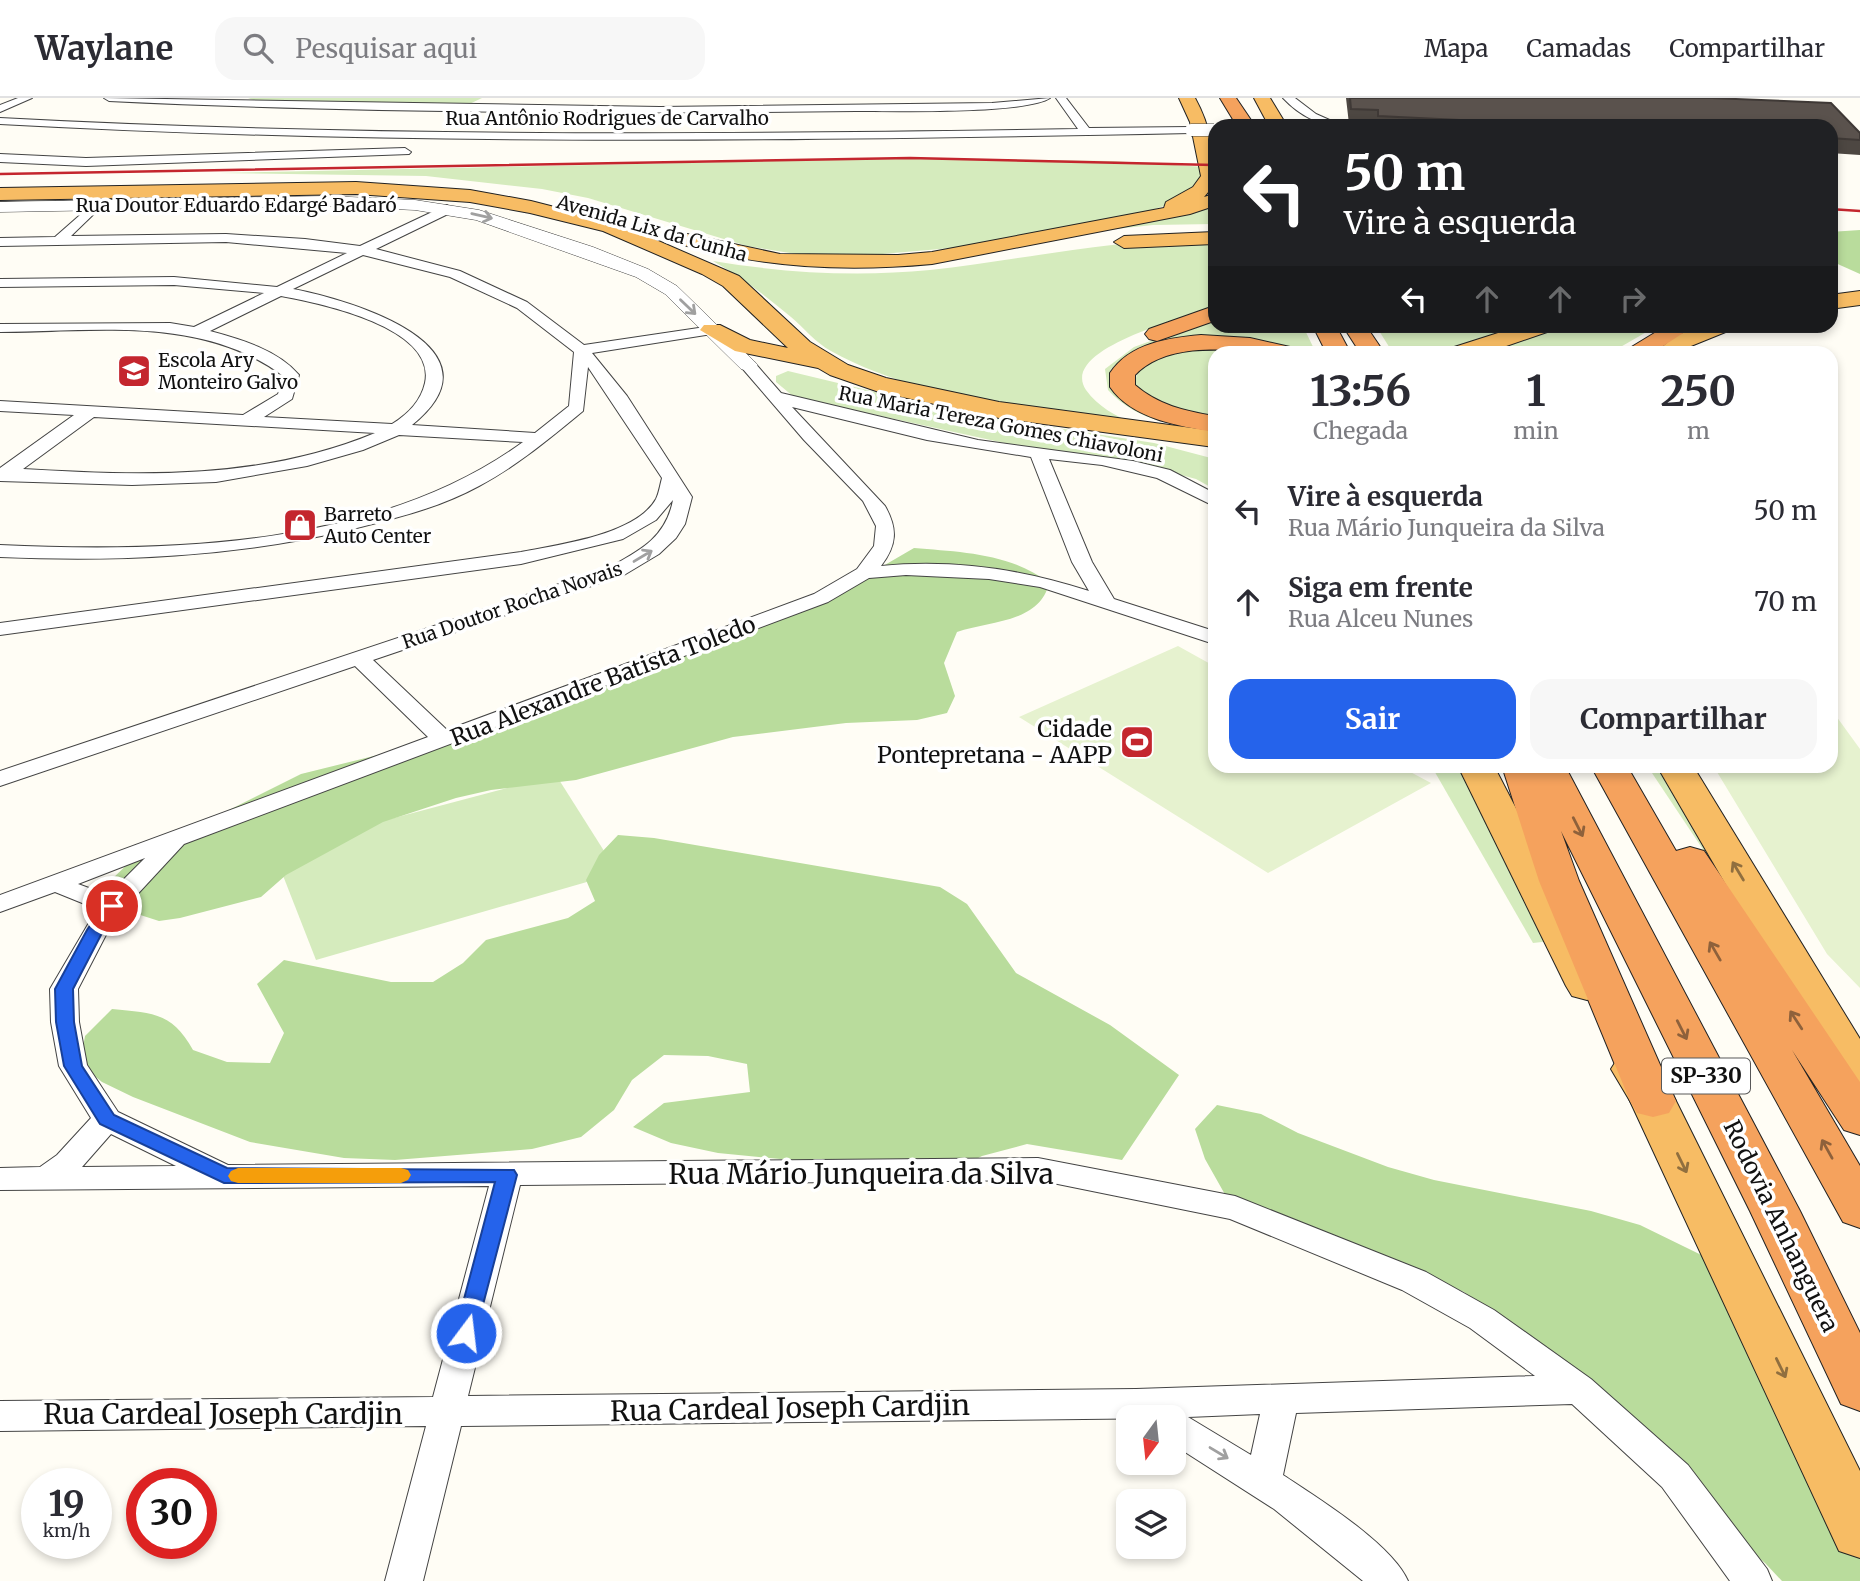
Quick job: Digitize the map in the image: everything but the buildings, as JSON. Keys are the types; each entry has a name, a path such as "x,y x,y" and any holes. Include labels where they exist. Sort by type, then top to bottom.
{"highway":[{"path":"1186,98 1199,122 1208,162"},
{"path":"1209,98 1221,119"},
{"path":"1228,98 1242,119"},
{"path":"1250,98 1256,119"},
{"path":"1262,98 1274,119"},
{"name":"Avenida Lix da Cunha","path":"0,182 318,177 453,185 582,206 726,251 759,258 836,263 932,258 1183,210 1208,202"},
{"path":"1137,217 1193,196 1208,183"},
{"name":"Avenida Lix da Cunha","path":"0,194 305,187 413,191 531,207 590,221 644,239 730,281 801,347 829,364 904,391 1044,417"},
{"path":"932,258 1094,237 1208,229"},
{"path":"644,239 732,262 842,272 926,268 1124,242 1208,238"},
{"path":"1838,293 1859,293"},
{"path":"1838,300 1859,293"},
{"path":"1208,315 1124,347 1108,358 1098,379 1128,414 1182,431 1208,436"},
{"path":"712,330 743,346 782,352 829,364"},
{"path":"1481,346 1521,333"},
{"path":"1646,346 1670,333"},
{"path":"1676,346 1703,333"},
{"path":"1208,423 1179,418 1145,405 1123,387 1122,373 1136,359 1183,344 1256,346"},
{"path":"748,365 766,354 782,352"},
{"path":"1044,417 1208,436"},
{"path":"1044,417 1208,452"},
{"path":"1480,773 1595,1001 1653,1101"},
{"path":"1522,773 1559,881 1653,1101 1860,1532"},
{"name":"Rodovia Anhanguera","path":"1551,773 1775,1211 1860,1388"},
{"name":"SP-330","path":"1613,773 1860,1209"},
{"path":"1636,773 1860,1118"},
{"path":"1679,773 1860,1077"}],"street":[{"path":"0,109 27,98"},
{"path":"109,98 241,101 454,123 732,104 992,106 1045,98"},
{"path":"0,158 86,162 419,151 439,145 454,123 484,98"},
{"path":"629,98 636,110"},
{"path":"1060,98 1086,132"},
{"path":"1288,98 1306,119"},
{"path":"725,136 732,104"},
{"name":"Rua Antônio Rodrigues de Carvalho","path":"0,121 220,132 454,123 725,136 1208,130"},
{"name":"Rua Doutor Eduardo Edargé Badaró","path":"0,207 327,201 447,209 508,222 642,274 671,290 748,365 858,483 885,526 886,542 882,552"},
{"path":"58,241 96,205"},
{"path":"197,331 447,209"},
{"name":"Rua Doutor Rocha Novais","path":"0,242 252,240 359,251 426,265 492,287 532,309 582,350 619,399 682,497 675,532 650,553 617,571 0,779"},
{"path":"0,283 175,281 283,289 371,315 403,331 425,351 434,366 435,385 423,407 397,429 365,444 265,472 212,479 123,481 2,475"},
{"path":"0,328 137,325 197,331 260,354 291,374 286,396 246,420"},
{"path":"576,408 582,350 712,330"},
{"name":"Rua Maria Tereza Gomes Chiavoloni","path":"776,397 859,420 1038,454 1111,463 1181,481 1208,497"},
{"path":"0,551 146,555 229,548 311,534 384,515 459,488 486,474 539,439 576,408 619,399"},
{"path":"0,406 539,439"},
{"path":"2,475 89,412"},
{"path":"808,432 859,420"},
{"path":"1038,454 1043,474 1082,562 1106,602"},
{"path":"1043,474 1073,458"},
{"path":"0,629 521,558 610,536 645,520 664,502 671,478"},
{"path":"864,573 882,552 906,569"},
{"path":"521,558 557,590"},
{"path":"1043,582 1082,562"},
{"name":"Rua Alexandre Batista Toledo","path":"0,904 821,598 864,573 906,569 989,572 1043,582 1208,636"},
{"path":"358,658 445,740"},
{"path":"180,838 112,906 82,953 64,989 65,1022 73,1066 107,1119 224,1176"},
{"path":"56,884 112,906"},
{"path":"45,1179 68,1163 107,1119"},
{"name":"Rua Mário Junqueira da Silva","path":"0,1180 1038,1169 1236,1208 1414,1281 1482,1319 1579,1389 1675,1476 1753,1581"},
{"path":"404,1581 507,1175"},
{"name":"Rua Cardeal Joseph Cardjin","path":"1186,1408 1281,1399 1579,1389"},
{"path":"1264,1480 1281,1399"},
{"name":"Rua Cardeal Joseph Cardjin","path":"0,1416 1116,1411"},
{"path":"1186,1434 1264,1480 1360,1551 1390,1581"}],"green space":[{"path":"248,98 482,98 461,108 261,103"},
{"path":"914,158 1113,161 1205,167 1205,181 1167,205 1149,211 963,247 859,256 796,254 747,246 588,198 542,189 426,176 219,173"},
{"path":"1208,208 1208,224 1153,225 1069,234"},
{"path":"1860,230 1860,274 1838,264 1838,231"},
{"path":"1208,240 1208,309 1130,336 1091,361 1082,375 1086,390 1096,401 1135,424 1018,407 940,392 866,368 826,348 763,294 713,261 821,273 903,272 1107,246"},
{"path":"1208,320 1208,333 1306,333 1313,346 1139,349 1111,369 1109,377 1112,390 1123,400 1189,425 1208,427 1208,430 1171,424 1144,415 1131,409 1108,390 1105,369 1134,347"},
{"path":"1380,333 1500,333 1464,346 1389,346"},
{"path":"1530,333 1645,333 1622,346 1492,346"},
{"path":"1208,349 1208,417 1172,408 1136,386 1138,373 1146,363 1159,356"},
{"path":"788,371 967,414 1154,443 1208,457 1208,486 1196,479 1125,460 1054,454 794,397 776,382 776,376"},
{"path":"914,548 967,553 1002,560 1018,565 1049,583 1044,596 1024,613 957,632 944,663 955,696 947,713 917,720 846,723 733,737 576,780 491,790 456,798 383,822 286,875 261,897 180,918 159,921 131,912 114,895 112,879 135,857 301,774 402,749 835,594"},
{"name":"Cidade Pontepretana - AAPP","path":"1178,646 1208,663 1208,773 1412,773 1431,783 1268,873 1019,717"},
{"path":"1838,719 1860,749 1860,988 1827,954 1718,773 1838,773"},
{"path":"1435,773 1464,773 1551,941 1533,943"},
{"path":"1652,773 1663,773 1758,932"},
{"path":"556,775 618,873 316,960 273,850"},
{"path":"618,835 654,838 940,887 967,904 1016,973 1110,1025 1179,1075 1122,1160 1027,1144 982,1156 945,1175 718,1153 671,1143 633,1127 664,1103 750,1092 747,1064 708,1056 664,1055 632,1080 614,1110 581,1137 532,1149 395,1160 344,1158 250,1142 133,1097 102,1082 80,1064 85,1036 112,1009 150,1014 169,1021 185,1037 193,1050 227,1062 270,1063 284,1033 257,984 284,960 391,982 433,982 463,963 486,940 568,918 595,901 586,880 599,855"},
{"path":"1217,1105 1261,1114 1298,1133 1388,1167 1434,1180 1591,1211 1640,1225 1730,1269 1860,1479 1860,1581 1782,1581 1765,1563 1621,1438 1507,1326 1464,1292 1409,1267 1227,1198 1205,1159 1195,1129"}],"railway":[{"path":"0,174 910,158 1208,165"},
{"path":"1838,210 1860,211"}],"slow traffic":[{"path":"238,1176 401,1175"}],"place":[{"name":"Escola Ary Monteiro Galvo","path":"134,371"},
{"name":"Barreto Auto Center","path":"300,525"},
{"name":"Cidade Pontepretana - AAPP","path":"1137,742"}],"route":[{"path":"112,906 95,930 64,989 65,1022 73,1066 95,1105 107,1119 224,1176 507,1175 466,1333"}]}
